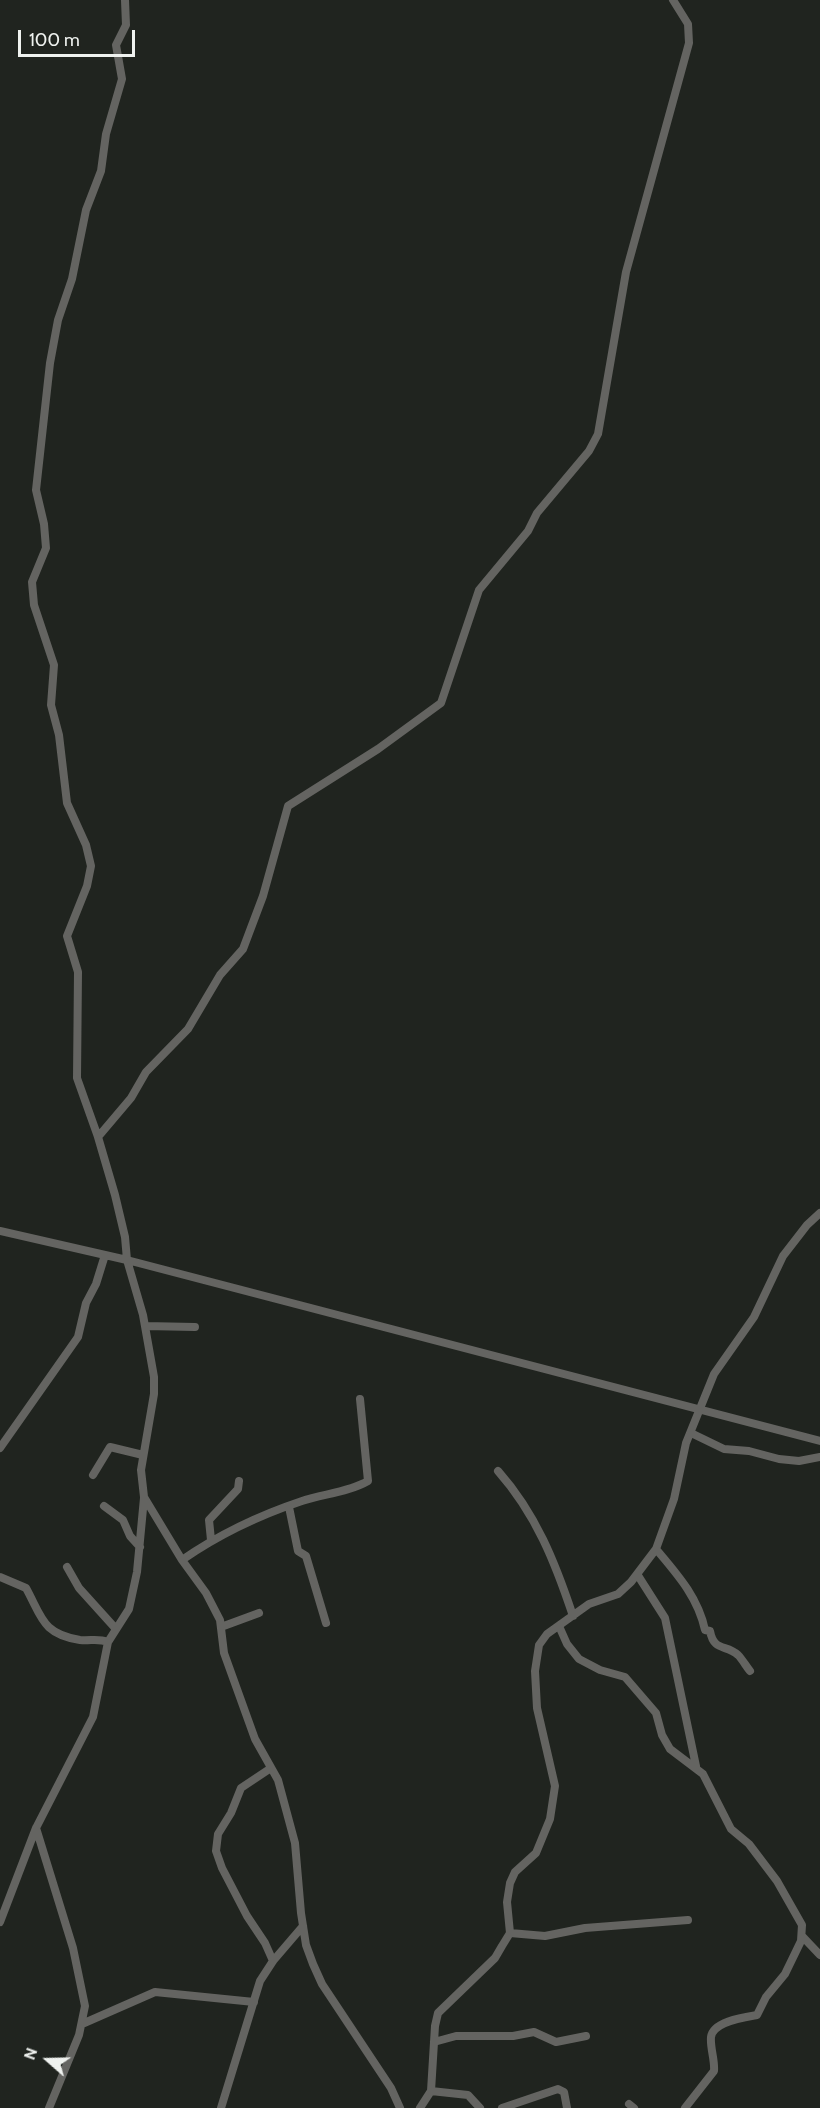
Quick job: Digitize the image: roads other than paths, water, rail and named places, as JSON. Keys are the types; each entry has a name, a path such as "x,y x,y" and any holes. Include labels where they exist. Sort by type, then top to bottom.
{"street":[{"path":"0,1922 36,1828 93,1717 108,1642 129,1610 140,1547 144,1497 141,1470 155,1387 145,1326 127,1260 116,1195 77,1078 78,972 67,936 87,886 91,866 86,845 67,803 59,735 51,705 54,665 34,605 32,582 46,548 44,524 36,490 57,320 72,279 86,210 101,171 106,134 122,79 116,45 126,25 125,0"},
{"path":"98,1137 131,1098 146,1072 188,1029 219,975 243,949 263,896 288,806 378,749 441,703 479,590 528,531 537,513 589,451 598,434 626,272 689,43 687,24 673,0"},
{"path":"420,2108 431,2091 436,2019 442,2007 495,1958 510,1933 507,1902 510,1883 514,1872 536,1853 555,1800 552,1767 537,1708 535,1671 539,1644 548,1634 588,1604 618,1594 656,1549 674,1499 691,1433 714,1374 754,1317 783,1256 807,1225 820,1214"},
{"path":"0,1231 127,1260 820,1441"},
{"path":"0,1448 78,1337 86,1303 96,1284 105,1255"},
{"path":"145,1326 195,1327"},
{"path":"182,1560 211,1540 289,1506 368,1481 360,1399"},
{"path":"691,1433 724,1449 749,1451 779,1459 799,1461 820,1457"},
{"path":"93,1474 110,1447 143,1455"},
{"path":"498,1471 528,1509 537,1525 550,1552 573,1616"},
{"path":"211,1540 209,1520 238,1489 239,1481"},
{"path":"144,1497 182,1560 206,1593 221,1627 224,1653 255,1739 271,1768 287,1806 295,1843 306,1945 322,1984 381,2072 400,2108"},
{"path":"104,1506 123,1520 130,1536 140,1547"},
{"path":"289,1506 298,1551 306,1557 326,1623"},
{"path":"656,1549 681,1578 700,1608 705,1630 710,1631 712,1641 737,1654 750,1671"},
{"path":"67,1567 80,1588 116,1629"},
{"path":"637,1574 665,1618 696,1767 731,1828 749,1844 777,1881 802,1925 802,1936 785,1974 766,1996 757,2015 730,2021 714,2030 711,2036 714,2071 685,2108"},
{"path":"0,1577 26,1588 40,1619 56,1633 72,1638 100,1639 108,1642"},
{"path":"221,1627 259,1614"},
{"path":"559,1626 567,1644 579,1659 593,1667 629,1680 657,1713 662,1735 670,1749 696,1767"},
{"path":"271,1768 241,1788 231,1814 218,1834 216,1851 222,1868 273,1961"},
{"path":"36,1828 74,1948 84,1996 82,2024 50,2108"},
{"path":"510,1933 545,1936 585,1928 688,1920"},
{"path":"221,2108 264,1973 303,1926"},
{"path":"802,1936 820,1955"},
{"path":"82,2024 155,1992 254,2002"},
{"path":"434,2042 456,2037 513,2036 534,2032 556,2042 586,2036"},
{"path":"502,2108 558,2089 564,2092 567,2108"},
{"path":"431,2091 468,2095 480,2108"}]}
